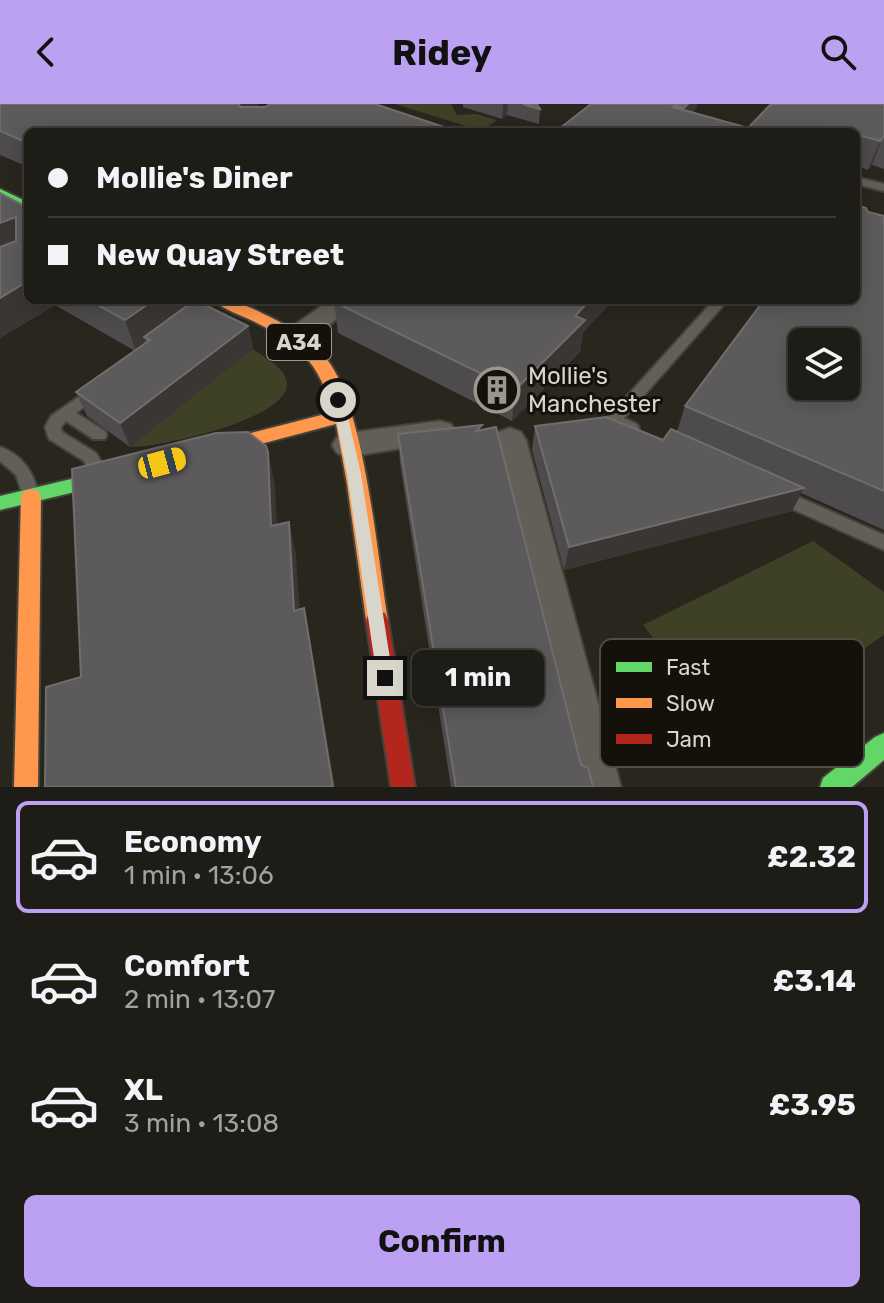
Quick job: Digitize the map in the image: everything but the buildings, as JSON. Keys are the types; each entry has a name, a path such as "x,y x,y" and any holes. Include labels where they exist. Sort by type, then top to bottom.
{"main road":[{"path":"0,193 24,205"},
{"name":"A34","path":"216,304 295,338 321,362 334,383 345,430 403,787"},
{"path":"177,459 345,430"},
{"path":"0,503 148,467"},
{"path":"26,787 31,496"},
{"path":"864,762 884,745"},
{"path":"832,787 857,767"}],"street":[{"path":"295,338 342,304"},
{"path":"345,430 499,436 599,787"}],"lane":[{"path":"860,181 884,188"},
{"path":"614,426 718,304"},
{"path":"103,479 90,457 55,435 53,427 65,413 116,376"},
{"path":"65,413 99,435"},
{"path":"0,453 18,463 27,477 31,496"},
{"path":"756,485 884,543"},
{"path":"855,769 870,787"}],"green space":[{"path":"395,104 451,104 457,115 476,114 497,120 486,128 472,128"},
{"path":"253,349 279,368 286,378 282,396 268,408 193,437 130,447"},
{"path":"813,541 884,592 884,635 864,649 864,639 654,639 643,625"}],"traffic: fast":[{"path":"0,193 24,205"},
{"path":"0,503 130,472"},
{"path":"864,761 884,745"},
{"path":"832,787 857,767"}],"traffic: slow":[{"path":"230,304 300,342 321,362 332,381 350,445 377,620"},
{"path":"200,453 342,416"},
{"path":"26,787 31,496"}],"traffic: jam":[{"path":"377,620 403,787"}],"place":[{"name":"Mollie's Manchester","path":"497,390"}],"route":[{"path":"338,400 354,474 385,678"}]}
